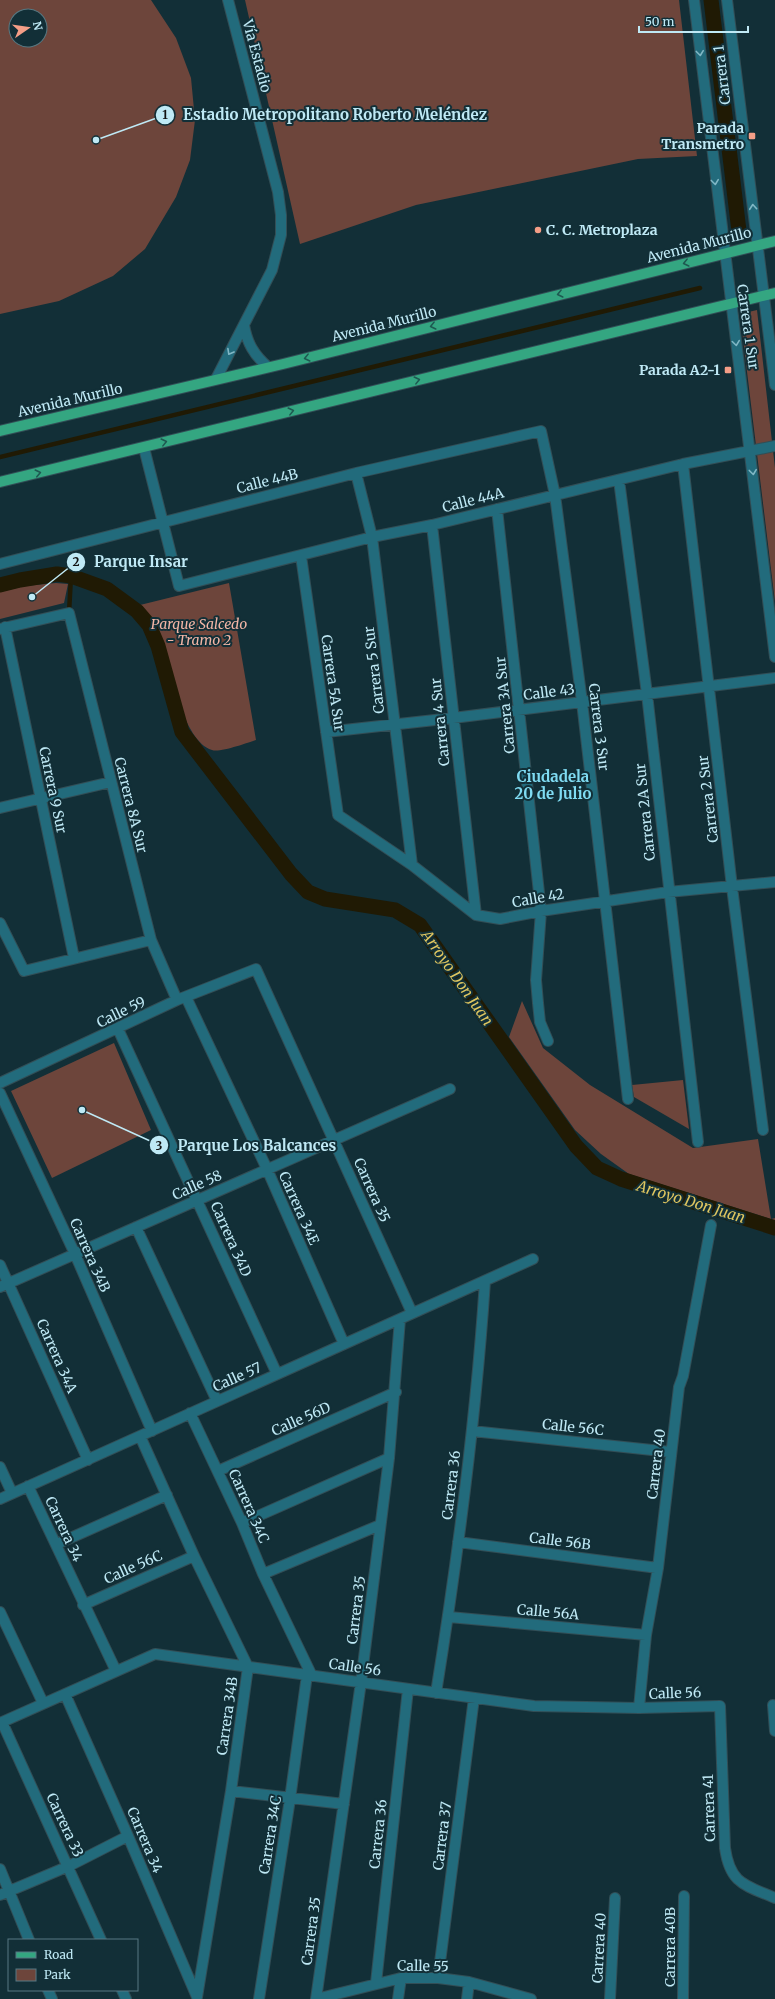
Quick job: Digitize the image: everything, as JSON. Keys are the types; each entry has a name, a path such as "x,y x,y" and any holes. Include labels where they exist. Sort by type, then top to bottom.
{"main road":[{"name":"Avenida Murillo","path":"0,431 216,380 775,241"},
{"path":"0,482 144,448 523,353 775,293"}],"street":[{"name":"Vía Estadio","path":"216,380 272,270 281,236 281,215 278,192 228,0"},
{"name":"Carrera 1 Sur","path":"694,0 723,253 750,451 775,657"},
{"name":"Carrera 1","path":"727,0 752,194 756,246 775,385"},
{"path":"244,325 246,337 251,349 268,366"},
{"name":"Calle 44B","path":"0,564 356,473 541,431"},
{"name":"Carrera 3 Sur","path":"541,431 555,495 582,702 628,1099"},
{"name":"Calle 44A","path":"163,522 179,586 372,537 432,525 683,464 775,446"},
{"path":"144,448 163,522"},
{"name":"Carrera 2 Sur","path":"683,464 732,887 763,1130"},
{"name":"Carrera 5 Sur","path":"356,473 372,537 412,865"},
{"name":"Carrera 2A Sur","path":"619,480 647,694 668,892 698,1142"},
{"name":"Carrera 3A Sur","path":"497,509 541,911 536,980 540,1022 548,1041"},
{"name":"Carrera 4 Sur","path":"432,525 476,916"},
{"name":"Carrera 5A Sur","path":"301,556 338,815 412,865"},
{"name":"Carrera 8A Sur","path":"3,628 69,613 151,940 181,999"},
{"name":"Carrera 9 Sur","path":"3,628 74,958"},
{"name":"Calle 43","path":"326,732 453,718 775,678"},
{"path":"0,808 111,782"},
{"path":"412,865 476,916"},
{"name":"Calle 42","path":"476,916 500,919 541,911 668,892 775,882"},
{"path":"0,923 24,971 151,940"},
{"name":"Calle 59","path":"0,1083 181,999 256,970"},
{"name":"Carrera 35","path":"256,970 412,1313"},
{"name":"Carrera 34E","path":"181,999 267,1169 344,1344"},
{"name":"Carrera 34D","path":"118,1029 277,1374"},
{"name":"Calle 58","path":"5,1285 450,1089"},
{"name":"Carrera 34B","path":"0,1093 74,1254 152,1431"},
{"name":"Carrera 40","path":"639,1708 646,1635 658,1568 679,1388 684,1376 711,1225"},
{"path":"136,1227 217,1401"},
{"name":"Calle 57","path":"0,1499 533,1259"},
{"name":"Carrera 34A","path":"0,1265 5,1285 88,1460"},
{"name":"Carrera 36","path":"436,1693 449,1617 472,1431 480,1356 485,1281"},
{"name":"Carrera 35","path":"316,1999 362,1682 396,1392 400,1319"},
{"name":"Calle 56D","path":"218,1471 396,1392"},
{"name":"Carrera 34C","path":"190,1413 242,1523 263,1574 309,1675 259,1999"},
{"name":"Calle 56C","path":"472,1431 671,1452"},
{"name":"Carrera 34B","path":"140,1436 168,1495 194,1556 248,1667 197,1998"},
{"path":"242,1523 389,1458"},
{"path":"0,1467 12,1493"},
{"name":"Carrera 34","path":"28,1486 57,1544 83,1605 116,1671"},
{"path":"57,1544 168,1495"},
{"path":"263,1574 380,1525"},
{"name":"Calle 56B","path":"458,1542 658,1568"},
{"name":"Calle 56C","path":"83,1605 194,1556"},
{"path":"0,1612 43,1703"},
{"name":"Calle 56A","path":"449,1617 646,1635"},
{"name":"Calle 56","path":"1,1722 156,1654 534,1706 639,1708 720,1706"},
{"name":"Carrera 36","path":"376,1983 408,1689"},
{"name":"Carrera 34","path":"65,1694 128,1836 197,1998"},
{"name":"Carrera 37","path":"438,1978 474,1698"},
{"path":"774,1705 775,1731"},
{"name":"Carrera 41","path":"720,1706 725,1848 727,1864 733,1876 742,1883 775,1898"},
{"name":"Carrera 33","path":"1,1722 69,1866 101,1939"},
{"path":"230,1791 344,1804"},
{"path":"0,1895 69,1866 128,1836"},
{"path":"0,1869 10,1890 29,1939"},
{"name":"Carrera 40B","path":"683,1999 684,1896"},
{"name":"Carrera 40","path":"610,1999 615,1898"},
{"path":"398,1999 401,1978"},
{"name":"Calle 55","path":"316,1999 401,1978 438,1978 469,1982 531,1999"},
{"path":"467,1999 469,1982"}],"green space":[{"path":"0,0 151,0 176,38 191,78 195,120 190,160 176,197 145,249 113,276 59,301 0,314"},
{"path":"245,0 679,0 697,156 638,159 416,205 300,244"},
{"path":"757,310 775,468 775,602 740,314"},
{"path":"56,583 68,584 64,603 0,619 0,592 25,586"},
{"name":"Parque Salcedo - Tramo 2","path":"229,583 256,740 216,751 202,744 193,733 185,719 173,686 161,642 152,623 140,605"},
{"path":"522,1001 543,1048 590,1085 693,1148 758,1139 771,1219 629,1174 601,1154 575,1130 509,1037"},
{"path":"114,1043 151,1130 52,1178 11,1091"},
{"path":"683,1080 689,1129 634,1097 632,1085"}],"waterway":[{"path":"711,0 739,231"},
{"path":"0,457 700,288"},
{"name":"Arroyo Don Juan","path":"0,585 57,574 71,576 107,589 137,611 149,625 158,646 182,732 291,874 308,892 325,899 395,910 420,925 576,1146 597,1168 621,1179 775,1228"},
{"path":"69,613 71,576"}],"place":[{"name":"Parada Transmetro","path":"752,136"},
{"name":"Estadio Metropolitano Roberto Meléndez","path":"96,140"},
{"name":"C. C. Metroplaza","path":"538,230"},
{"name":"Parada A2-1","path":"728,370"},
{"name":"Parque Insar","path":"32,597"},
{"name":"Parque Los Balcances","path":"82,1110"}],"district":[{"name":"Ciudadela 20 de Julio","path":"553,786"}]}
